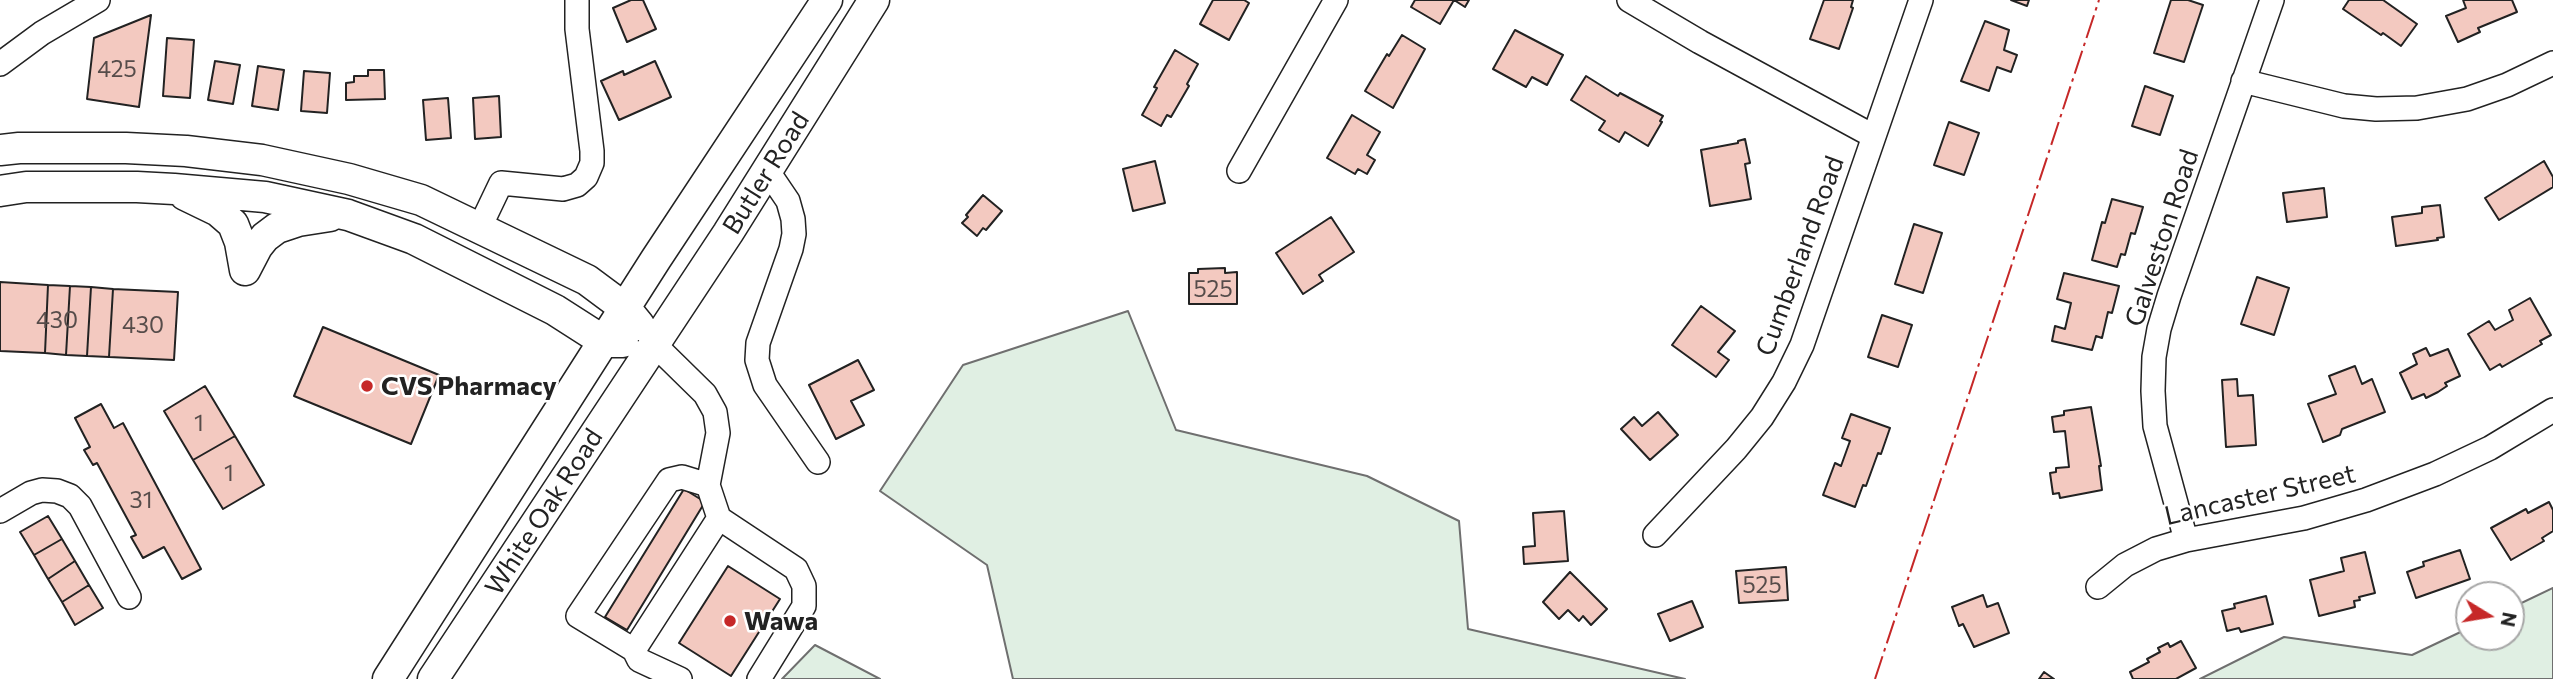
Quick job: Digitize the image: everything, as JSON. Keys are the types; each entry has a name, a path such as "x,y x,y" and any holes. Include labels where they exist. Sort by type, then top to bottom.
{"main road":[{"name":"Butler Road","path":"605,342 656,259 827,0"},
{"name":"Butler Road","path":"654,344 729,233 874,0"},
{"path":"0,150 126,148 186,151 262,160 349,179 421,200 587,280 626,309 654,344"},
{"path":"0,191 26,187 173,189 265,197 348,215 414,239 555,310 605,342 654,344"},
{"path":"173,189 211,207 233,224 239,235 245,270 257,247 277,228 298,221 348,215"},
{"name":"White Oak Road","path":"395,668 605,342"},
{"name":"White Oak Road","path":"433,679 654,344"}],"street":[{"path":"0,64 42,33 98,0"},
{"path":"479,229 500,183 563,189 577,185 586,177 592,163 576,29 577,0"},
{"path":"1239,171 1336,0"},
{"path":"1629,0 1700,42 1873,135"},
{"name":"Cumberland Road","path":"1655,535 1736,449 1762,417 1784,382 1802,345 1921,0"},
{"name":"Galveston Road","path":"2186,540 2155,426 2154,357 2169,296 2272,0"},
{"path":"2243,81 2344,106 2417,108 2467,99 2518,80 2553,63"},
{"path":"766,170 788,201 794,234 792,249 758,343 757,359 765,385 818,462"},
{"path":"654,344 705,394 715,412 718,433 708,485 719,518 796,569 804,586 804,606 759,679"},
{"name":"Lancaster Street","path":"2098,587 2125,565 2156,549 2186,540 2304,518 2366,500 2435,474 2479,453 2553,411"},
{"path":"680,679 639,660 634,650 578,616 669,480 682,477 708,485"},
{"path":"0,511 31,493 42,490 57,491 70,496 80,506 129,597"},
{"path":"634,650 719,518"}],"green space":[{"path":"1128,311 1176,430 1367,476 1459,521 1468,629 1685,679 1013,679 987,565 880,491 963,365"},
{"path":"2553,588 2553,679 2200,679 2284,637 2412,655 2455,635 2455,651 2525,651 2525,601"},
{"path":"815,645 880,679 782,679"}],"building":[{"path":"631,0 643,0 656,29 627,42 613,8"},
{"path":"1213,0 1244,0 1249,3 1229,40 1200,24"},
{"path":"1415,0 1454,0 1440,24 1411,7"},
{"path":"1454,0 1469,0 1465,7"},
{"path":"1824,0 1853,0 1853,8 1839,49 1810,39"},
{"path":"2011,0 2029,0 2027,6"},
{"path":"2171,0 2188,0 2203,5 2184,62 2154,53"},
{"path":"2349,0 2383,0 2417,24 2401,46 2343,9"},
{"path":"2463,0 2512,0 2517,12 2478,28 2480,32 2458,42 2446,16 2466,8"},
{"path":"151,15 139,107 87,99 94,38"},
{"path":"1985,21 2009,30 2004,50 2017,55 2011,72 1997,67 1989,91 1961,81"},
{"path":"1515,30 1563,55 1547,85 1532,77 1526,87 1493,69"},
{"path":"1402,35 1425,49 1393,108 1365,91"},
{"path":"167,38 194,40 190,98 163,96"},
{"path":"1175,50 1198,64 1171,117 1167,115 1161,126 1142,115"},
{"path":"215,61 240,65 233,104 208,100"},
{"path":"655,61 671,97 619,120 601,81 623,71 624,75"},
{"path":"258,66 284,70 278,110 252,106"},
{"path":"368,70 384,70 385,99 346,100 346,83 354,82 354,76 368,76"},
{"path":"304,71 330,73 327,113 301,111"},
{"path":"1586,76 1618,96 1620,93 1663,116 1648,146 1625,132 1619,142 1599,130 1605,121 1571,100"},
{"path":"2145,86 2173,96 2160,135 2132,126"},
{"path":"499,96 501,137 475,139 473,98"},
{"path":"448,98 451,138 426,140 423,100"},
{"path":"1352,115 1380,132 1367,155 1375,160 1367,174 1358,169 1355,174 1327,158"},
{"path":"1949,122 1979,133 1964,175 1934,165"},
{"path":"1745,139 1750,163 1745,164 1751,199 1710,206 1701,150 1738,143"},
{"path":"1155,161 1165,203 1133,211 1123,169"},
{"path":"2544,161 2553,177 2553,187 2499,220 2485,198"},
{"path":"2324,188 2327,217 2287,222 2283,193"},
{"path":"983,195 1002,211 986,230 983,228 977,236 962,223"},
{"path":"2112,199 2143,207 2135,234 2131,233 2125,255 2121,254 2117,267 2092,260 2102,222 2105,223"},
{"path":"2440,205 2444,237 2396,246 2392,217 2422,213 2422,207"},
{"path":"1331,217 1354,252 1319,275 1323,281 1303,294 1276,253"},
{"path":"1914,224 1942,233 1923,293 1895,284"},
{"path":"1225,268 1225,273 1237,272 1237,304 1189,304 1189,273 1198,273 1198,269"},
{"path":"2064,273 2119,286 2112,313 2108,312 2102,338 2096,336 2092,350 2052,341 2055,326 2065,329 2071,303 2057,299"},
{"path":"2257,277 2289,288 2274,335 2241,324"},
{"path":"0,282 48,285 45,353 0,351"},
{"path":"48,285 70,286 66,355 45,353"},
{"path":"70,286 91,287 87,356 66,355"},
{"path":"91,287 113,289 109,357 87,356"},
{"path":"113,289 178,292 174,360 109,357"},
{"path":"2530,298 2551,335 2540,341 2542,344 2502,367 2500,364 2490,370 2468,334 2489,321 2495,330 2513,320 2509,310"},
{"path":"1701,306 1735,331 1718,352 1729,360 1716,377 1672,345"},
{"path":"1882,315 1912,325 1898,367 1868,357"},
{"name":"CVS Pharmacy","path":"323,327 439,375 411,444 294,396"},
{"path":"2426,348 2430,356 2448,349 2460,376 2445,383 2447,386 2426,398 2424,394 2412,399 2400,373 2417,364 2413,354"},
{"path":"858,360 874,390 851,401 864,425 836,439 809,385"},
{"path":"2355,366 2362,384 2372,379 2385,412 2342,429 2340,435 2323,442 2308,404 2336,394 2329,376"},
{"path":"2237,379 2238,396 2253,395 2256,445 2226,447 2222,380"},
{"path":"205,386 235,436 193,460 164,411"},
{"path":"101,404 114,428 123,423 201,569 182,579 164,547 143,558 131,537 136,535 97,463 93,465 84,450 90,447 75,418"},
{"path":"2091,407 2101,466 2102,490 2060,498 2059,493 2053,494 2050,473 2056,472 2056,468 2069,467 2065,431 2054,432 2052,417 2064,415 2064,411"},
{"path":"1658,412 1678,435 1650,460 1621,429 1634,417 1642,426"},
{"path":"1851,414 1890,428 1881,454 1878,453 1855,507 1823,495 1835,463 1841,466 1850,441 1842,438"},
{"path":"235,436 264,485 223,509 193,460"},
{"path":"684,489 705,502 627,630 605,617"},
{"path":"2549,502 2553,510 2553,531 2542,538 2544,541 2511,560 2491,528 2526,509 2528,513"},
{"path":"1564,511 1568,561 1524,564 1523,547 1535,546 1533,513"},
{"path":"48,516 62,539 34,555 20,532"},
{"path":"62,539 75,561 48,579 34,555"},
{"path":"2460,550 2470,579 2455,581 2455,584 2416,598 2407,572 2424,566 2423,562"},
{"path":"2365,552 2375,593 2359,597 2360,600 2354,601 2355,607 2319,616 2310,580 2344,571 2341,558"},
{"path":"75,561 89,585 62,602 48,579"},
{"name":"Wawa","path":"728,566 780,599 731,676 679,643"},
{"path":"1786,567 1788,600 1739,603 1736,571"},
{"path":"1570,572 1607,609 1591,625 1583,616 1579,621 1568,610 1559,619 1543,602"},
{"path":"89,585 103,608 75,625 62,602"},
{"path":"1983,595 1987,607 1998,603 2009,633 1974,647 1963,624 1959,626 1952,607"},
{"path":"2266,596 2273,624 2241,632 2239,628 2227,631 2222,611 2235,608 2234,604"},
{"path":"1692,601 1703,627 1670,641 1658,614"},
{"path":"2181,641 2196,668 2176,679 2133,679 2130,672 2149,662 2147,659 2160,652 2158,648 2168,643 2170,647"},
{"path":"2044,672 2054,679 2039,679"}],"power":[{"path":"1875,679 2099,0"}],"place":[{"name":"CVS Pharmacy","path":"367,386"},
{"name":"Wawa","path":"730,621"}]}
